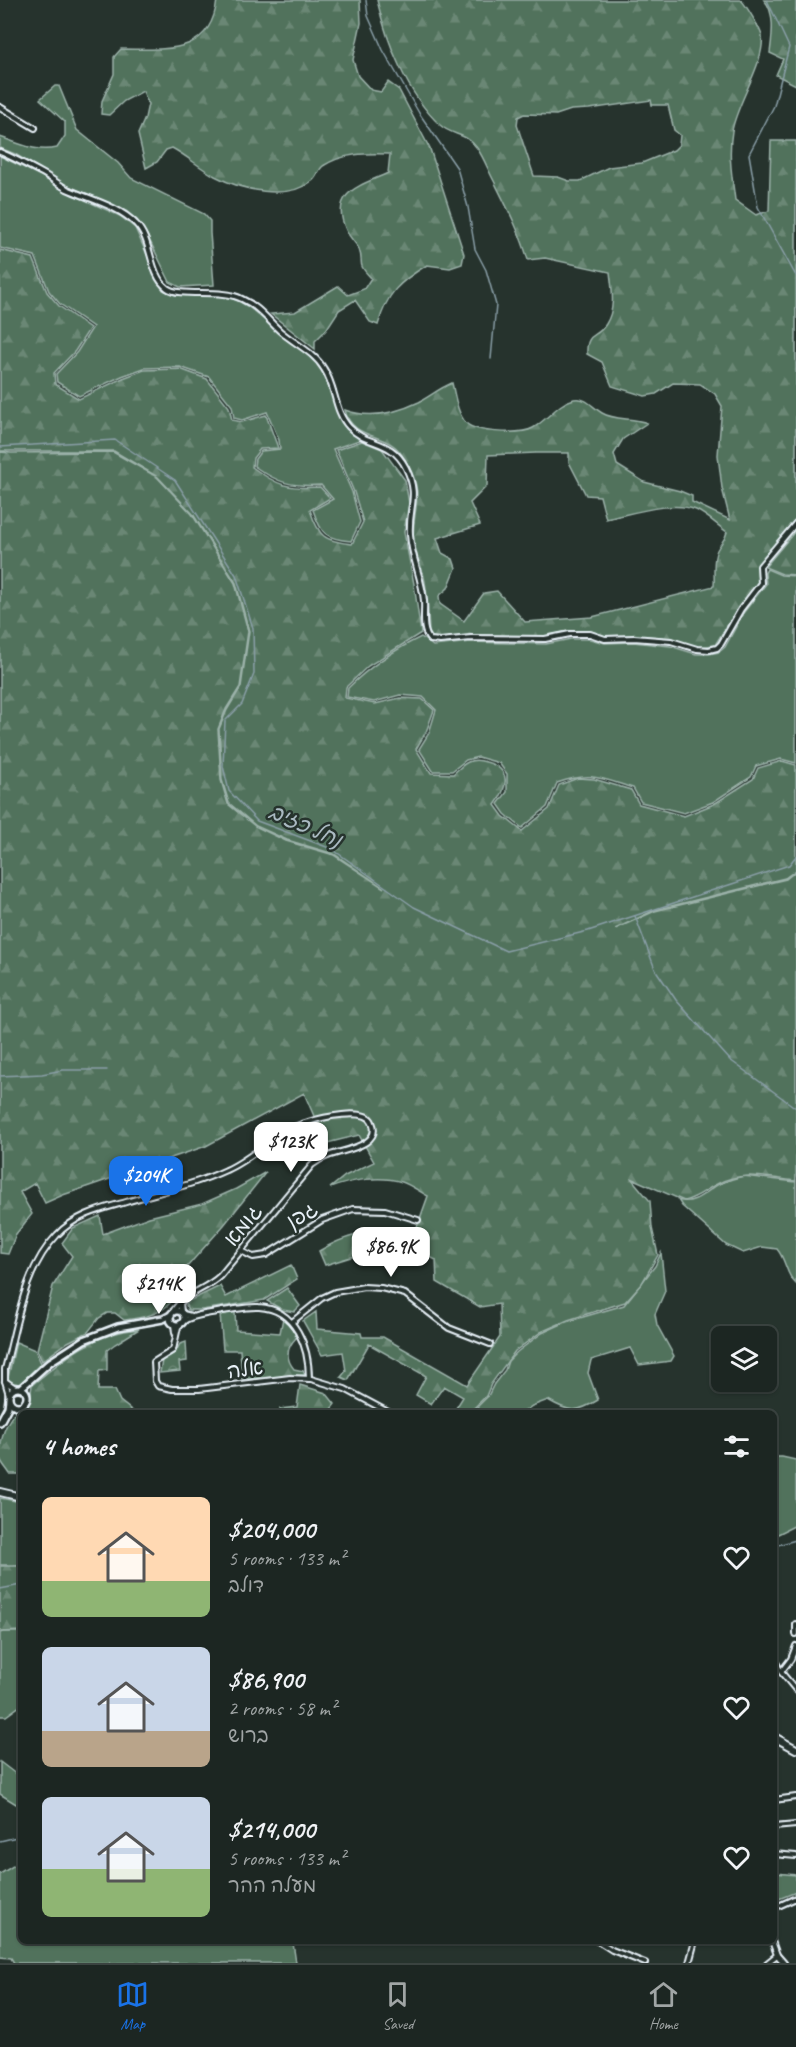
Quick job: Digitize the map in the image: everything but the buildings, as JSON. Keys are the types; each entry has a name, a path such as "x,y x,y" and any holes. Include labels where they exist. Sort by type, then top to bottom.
{"main road":[{"path":"0,1492 18,1496"},
{"path":"777,1739 796,1749"}],"street":[{"path":"0,107 35,128"},
{"path":"0,152 41,172 65,188 109,207 135,223 141,230 158,275 168,290 224,293 244,299 280,332 318,360 332,384 338,409 350,427 360,435 390,447 405,466 412,482 414,493 410,521 411,547 420,576 424,600 425,633 430,640 545,639 570,634 591,634 605,639 634,638 670,641 697,649 717,648 741,609 761,583 760,566 796,523"},
{"name":"גומא","path":"5,1381 5,1369 31,1276 49,1244 67,1225 93,1212 227,1170 302,1123 354,1114 365,1115 372,1122 371,1137 365,1144 328,1156 312,1165 215,1281 182,1300"},
{"name":"גפן","path":"241,1251 253,1257 266,1255 322,1220 353,1209 385,1210 418,1220"},
{"path":"291,1322 322,1298 335,1292 364,1287 391,1289 405,1294 449,1328 490,1344"},
{"path":"177,1323 182,1313 179,1305 182,1300"},
{"path":"171,1314 182,1300"},
{"path":"0,1422 9,1397 18,1388 50,1362 84,1340 118,1327 155,1321 177,1323 195,1316 258,1306 275,1311 291,1322 303,1342 309,1366 309,1379"},
{"path":"155,1321 176,1311 195,1316"},
{"path":"171,1314 177,1323"},
{"name":"אלה","path":"177,1323 173,1350 154,1362 156,1384 164,1388 213,1388 290,1378 309,1379 345,1389 384,1410"},
{"path":"5,1413 27,1400 30,1380"},
{"path":"5,1381 27,1394"},
{"path":"5,1381 12,1404 19,1406"},
{"path":"796,1624 796,1634"},
{"path":"781,1672 791,1659 796,1646"},
{"path":"777,1665 796,1690"},
{"path":"777,1800 796,1797"},
{"path":"777,1827 796,1825"},
{"path":"777,1854 796,1856"},
{"path":"777,1906 796,1898"},
{"path":"790,1900 795,1905"},
{"path":"603,1944 645,1963"},
{"path":"688,1963 694,1944"},
{"path":"773,1944 783,1963"},
{"path":"767,1963 777,1955"}],"green space":[{"path":"217,0 360,0 361,23 353,60 358,76 371,90 381,92 388,82 399,90 430,149 464,254 462,264 450,268 427,265 409,277 390,296 378,325 370,322 355,300 339,310 326,330 315,341 315,349 271,314 295,312 338,286 348,295 364,289 371,278 362,266 359,249 346,230 341,207 350,192 388,173 390,154 364,154 339,158 323,166 314,180 302,187 290,191 264,191 226,181 209,173 172,148 166,150 157,162 146,168 138,134 148,104 143,91 124,101 109,115 101,114 102,101 114,74 114,57 121,49 169,48 183,46 196,40 206,31 213,18"},
{"path":"377,0 741,0 756,23 762,36 760,58 732,131 731,166 735,200 756,215 769,211 771,141 796,141 796,519 758,565 758,582 738,608 715,645 697,647 671,638 634,635 605,636 591,631 570,631 545,636 471,635 440,638 432,637 429,632 425,584 414,546 417,497 414,477 405,459 396,448 357,429 345,410 363,414 392,412 419,402 452,383 458,409 466,423 488,431 519,432 538,425 568,401 579,399 607,415 647,423 623,439 614,454 617,465 644,482 692,496 692,502 730,520 722,488 718,455 722,406 715,394 700,384 673,383 656,394 645,396 612,386 602,362 587,354 590,338 603,329 611,312 610,272 545,258 528,260 513,220 473,143 440,125 408,83 386,33","holes":["651,100 652,105 668,105 674,130 680,135 679,145 674,150 642,163 609,167 580,181 534,176 517,125 518,117 524,114 556,115 571,110","569,453 569,462 586,495 600,496 606,519 675,506 696,510 708,517 727,532 715,554 714,586 592,617 525,622 497,591 484,593 464,621 440,604 439,596 448,588 456,568 453,559 442,553 437,538 480,525 470,503 487,486 488,455"]},
{"path":"764,0 796,0 796,85 776,75 783,59 770,53 772,18"},
{"path":"55,86 59,86 77,130 118,163 131,178 204,214 210,221 214,285 180,287 170,282 147,235 137,220 126,211 64,184 15,154 0,148 0,137 35,148 57,148 65,136 65,122 40,99"},
{"path":"0,156 41,176 61,189 120,216 135,228 163,290 183,295 218,295 238,301 257,313 319,365 344,424 362,439 333,449 352,492 360,522 351,541 330,537 319,525 313,510 333,499 321,485 285,483 254,466 255,459 261,451 280,449 279,440 267,412 242,420 234,418 232,406 209,377 180,367 144,368 79,396 57,382 56,374 77,352 93,327 60,304 49,291 35,256 0,248"},
{"path":"0,250 33,258 47,292 59,306 90,328 75,351 54,373 55,384 79,399 144,370 180,369 207,379 229,407 232,420 242,422 266,415 278,448 260,449 253,458 252,467 284,485 320,487 330,498 310,510 316,526 329,539 352,544 363,522 354,492 336,450 362,441 382,449 405,480 409,503 404,532 421,633 368,666 346,687 345,698 375,704 400,698 422,699 434,710 426,732 416,749 431,773 453,774 466,763 475,760 494,765 504,774 505,779 503,792 495,805 503,816 522,831 549,809 559,785 578,778 594,779 631,790 639,804 684,816 714,804 753,779 758,768 782,761 796,765 796,870 785,878 655,910 615,929 655,911 786,879 796,871 796,1181 756,1176 736,1177 684,1201 631,1178 650,1201 652,1228 658,1255 642,1283 625,1302 568,1320 541,1332 515,1351 491,1384 486,1396 472,1410 455,1410 463,1397 444,1386 431,1404 416,1395 426,1376 369,1344 348,1380 341,1377 346,1371 343,1352 322,1355 303,1321 316,1312 317,1329 361,1333 362,1337 383,1337 467,1385 500,1337 499,1304 480,1307 437,1282 436,1260 416,1250 411,1265 379,1254 351,1257 325,1265 319,1251 353,1236 374,1234 412,1241 428,1196 405,1183 385,1179 357,1181 330,1188 345,1176 374,1162 359,1135 316,1148 308,1129 317,1123 304,1093 206,1146 45,1203 35,1183 20,1192 32,1214 16,1234 8,1254 0,1253 0,452 113,452 157,477 192,514 235,583 248,631 240,687 226,709 218,729 221,780 228,804 255,826 286,841 334,855 384,888 334,854 287,840 256,826 229,803 222,780 219,729 241,687 249,631 236,583 193,514 158,477 114,451 0,451"},
{"path":"796,530 796,575 782,574 765,567"},
{"path":"767,569 781,575 796,576 796,763 781,759 756,766 751,777 713,802 684,813 641,802 633,788 595,777 579,777 557,783 547,807 522,828 505,814 498,804 507,792 507,774 499,763 478,757 466,760 452,771 433,771 419,749 429,733 436,710 423,697 400,695 374,702 347,697 348,688 373,666 391,653 421,637 433,646 471,642 546,644 571,639 590,639 605,643 633,642 670,646 696,654 719,652 725,647 744,612 766,584"},
{"path":"266,1172 224,1225 178,1277 185,1289 167,1306 152,1314 124,1320 115,1313 107,1313 99,1318 88,1332 68,1342 42,1361 37,1350 53,1286 72,1256 62,1243 73,1228 100,1216 103,1234 149,1217 202,1204"},
{"path":"743,1176 796,1182 796,1284 777,1249 762,1247 743,1253 726,1245 678,1200 695,1199 719,1184"},
{"path":"661,1253 665,1291 655,1314 657,1325 674,1356 671,1361 639,1365 630,1348 591,1360 588,1373 598,1400 579,1409 568,1409 548,1400 526,1410 474,1410 488,1396 505,1370 508,1361 517,1352 542,1333 566,1322 624,1305 655,1266"},
{"path":"291,1265 297,1279 264,1300 202,1310 188,1310 186,1305 189,1301 220,1286 226,1297"},
{"path":"287,1288 300,1306 294,1312 283,1310 267,1301"},
{"path":"235,1312 236,1330 280,1333 283,1318 286,1320 296,1338 289,1349 289,1361 294,1369 303,1371 305,1375 242,1379 240,1350 223,1350 220,1314"},
{"path":"139,1329 107,1350 107,1370 99,1371 98,1390 115,1390 120,1401 131,1410 18,1410 18,1474 10,1474 0,1458 4,1431 11,1417 16,1411 30,1399 32,1385 81,1348 108,1335"},
{"path":"16,1342 35,1350 41,1363 20,1384 10,1382 8,1378"},
{"path":"186,1342 187,1361 179,1362 180,1371 160,1373 162,1360 175,1353 180,1344"},
{"path":"300,1385 326,1393 335,1404 330,1410 280,1410 297,1407"},
{"path":"777,1457 796,1460 796,1525 777,1534"},
{"path":"0,1498 18,1501 18,1565 0,1565"},
{"path":"0,1566 18,1566 18,1631 0,1632"},
{"path":"18,1632 18,1707 6,1716 0,1716 0,1633"},
{"path":"0,1762 18,1776 18,1804 0,1794"},
{"path":"18,1863 18,1944 293,1944 296,1963 14,1963 11,1958 0,1957 0,1874"},
{"path":"777,1873 796,1875 796,1892 777,1900"}],"waterway":[{"path":"366,0 368,16 383,50 419,113 457,168 468,207 475,249 486,270 496,305 491,359"},
{"path":"767,0 789,47 774,106 749,154 758,207 796,276"},
{"name":"נחל כזיב","path":"0,447 115,440 175,480 236,575 253,628 254,674 242,704 225,721 223,766 229,791 257,821 332,849 414,907 506,951 588,931 732,884 789,865 796,856"},
{"path":"635,916 655,969 676,1000 730,1060 796,1108"},
{"path":"0,1076 42,1074 63,1070 107,1070"},
{"path":"777,1545 796,1540"},
{"path":"0,1589 18,1586"},
{"path":"0,1841 18,1837"}]}
